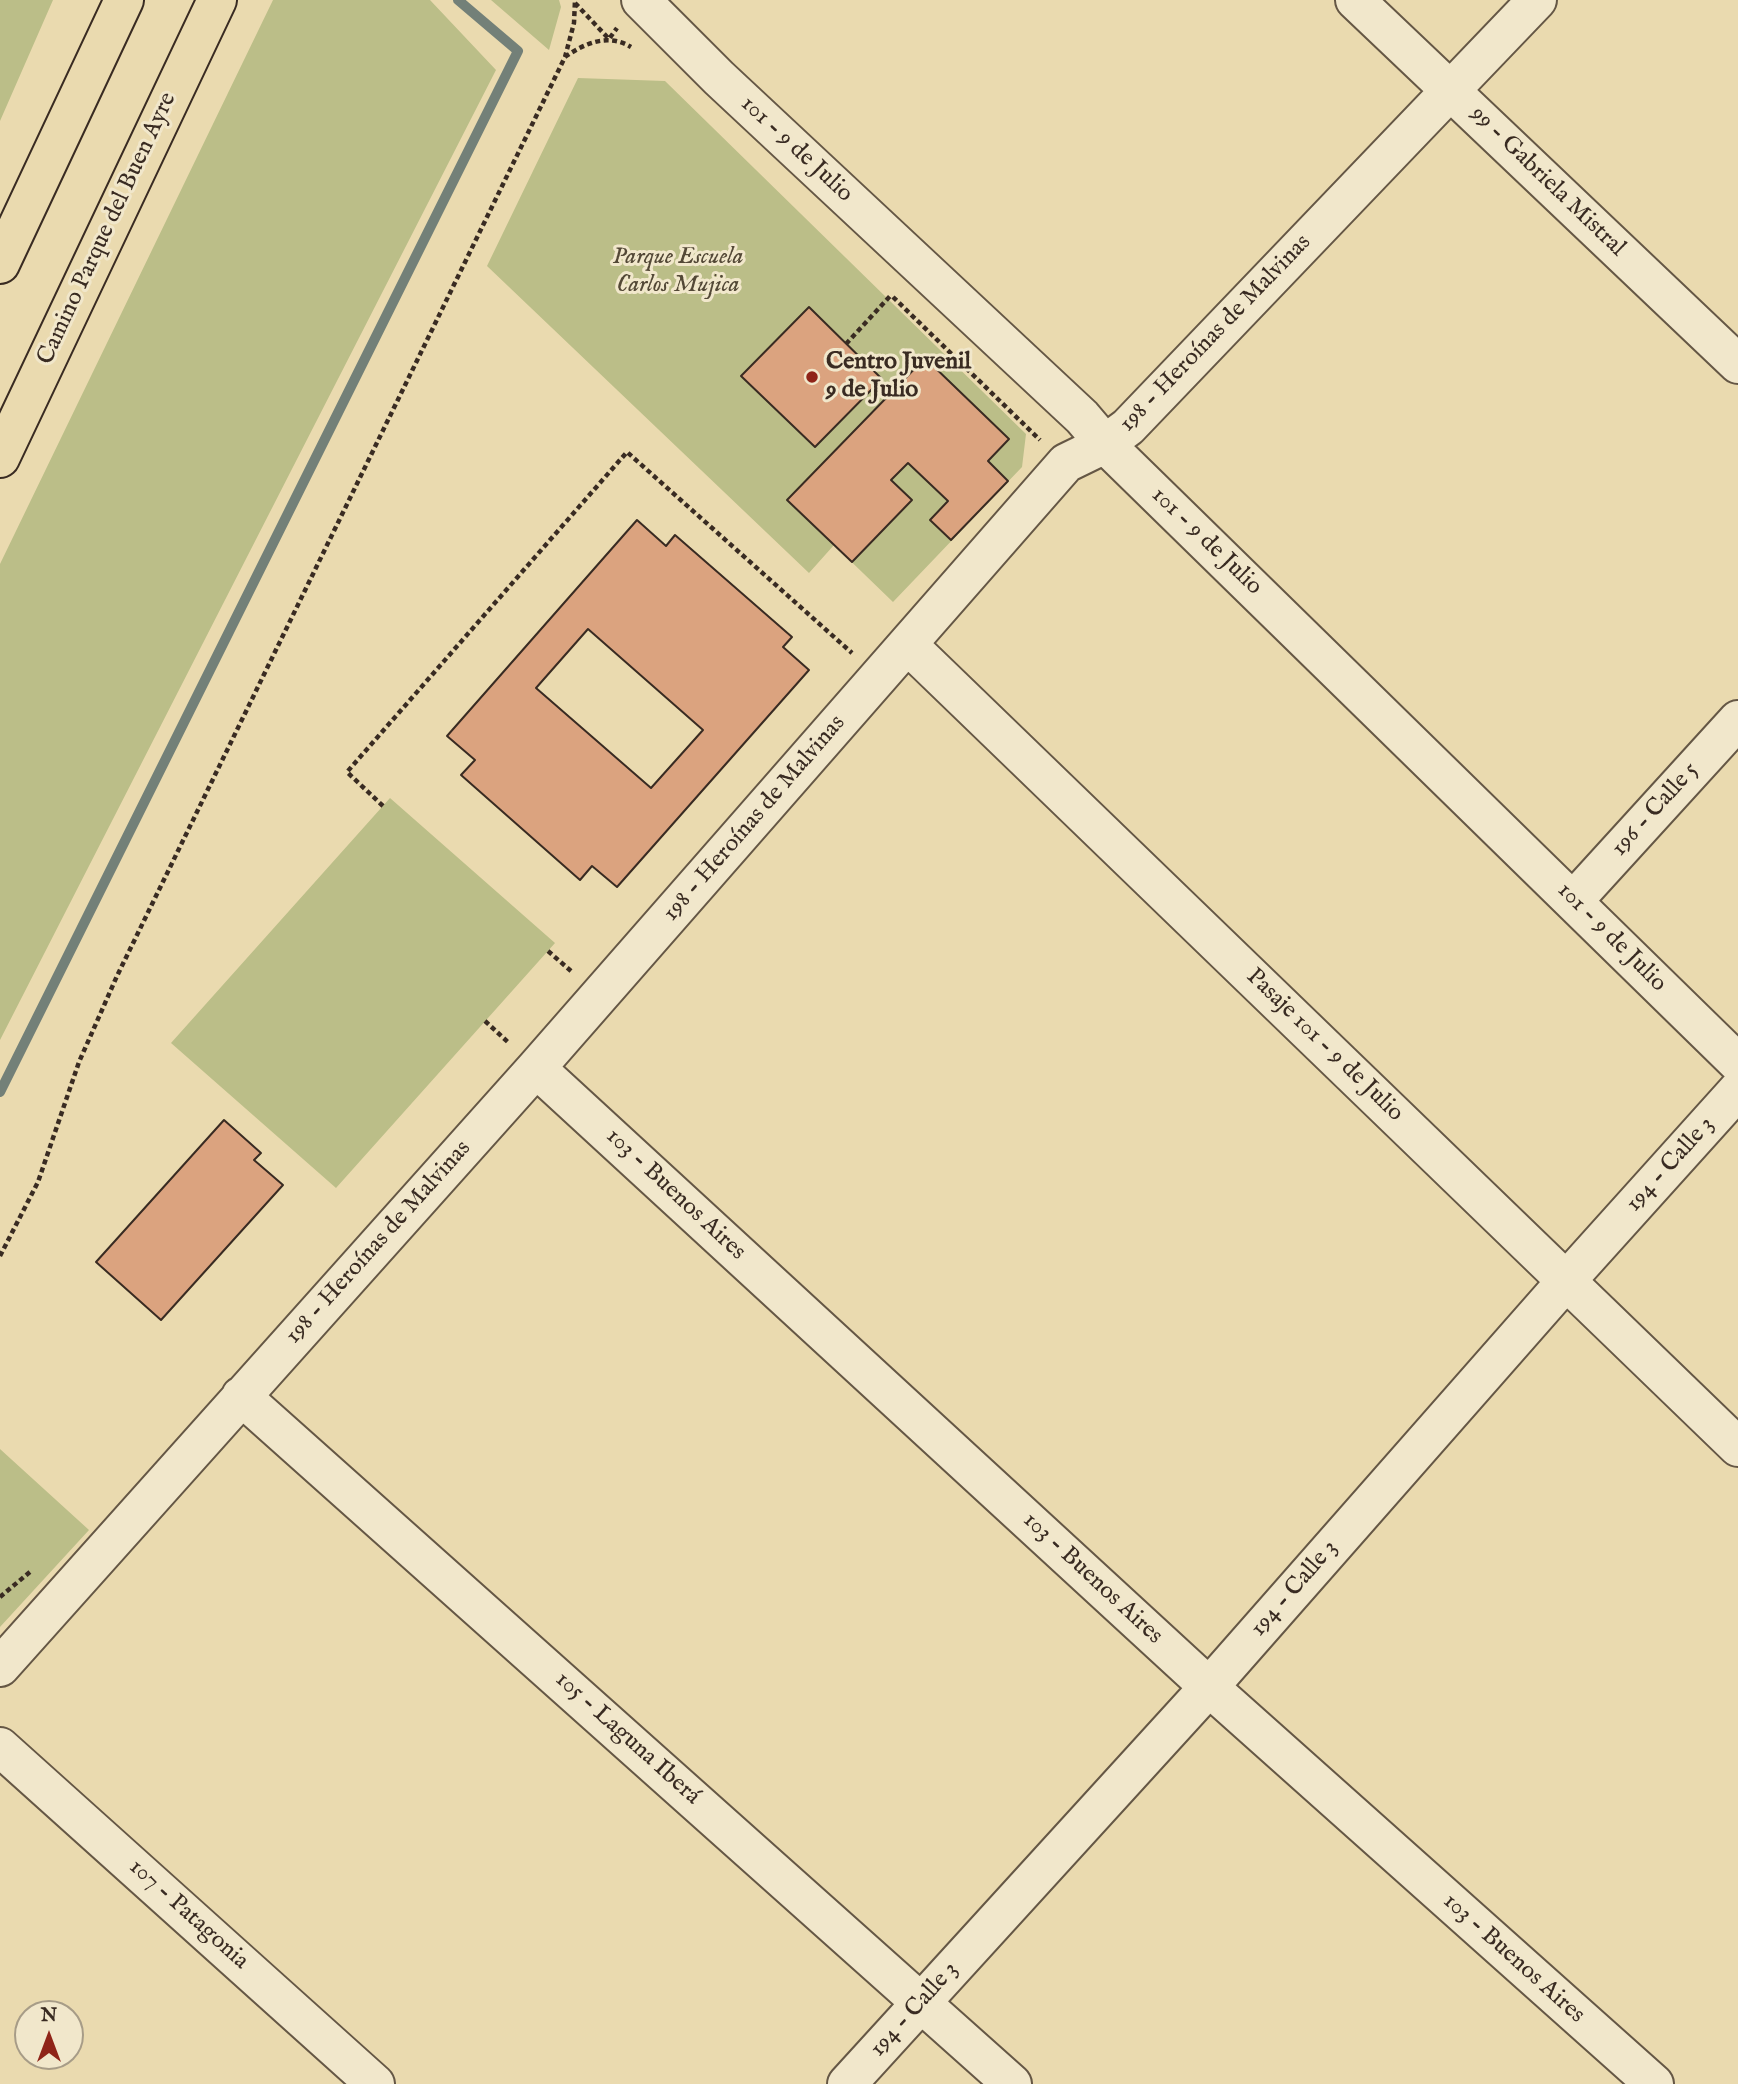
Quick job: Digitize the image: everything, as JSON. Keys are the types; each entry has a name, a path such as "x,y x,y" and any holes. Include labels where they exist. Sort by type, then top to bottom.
{"highway":[{"path":"0,264 124,0"},
{"name":"Camino Parque del Buen Ayre","path":"0,458 217,0"}],"street":[{"name":"99 - Gabriela Mistral","path":"1356,0 1738,364"},
{"name":"198 - Heroínas de Malvinas","path":"0,1667 241,1396 525,1058 908,645 1066,463 1105,444 1128,427 1537,0"},
{"name":"101 - 9 de Julio","path":"660,9 918,264 1082,417 1105,444 1738,1063"},
{"name":"Pasaje 101 - 9 de Julio","path":"908,645 1738,1447"},
{"name":"196 - Calle 5","path":"1574,900 1738,720"},
{"name":"103 - Buenos Aires","path":"525,1058 1209,1687 1654,2084"},
{"name":"194 - Calle 3","path":"847,2084 1209,1687 1738,1090"},
{"name":"105 - Laguna Iberá","path":"241,1396 1012,2084"},
{"name":"107 - Patagonia","path":"0,1747 375,2084"}],"path":[{"path":"575,1 609,39"},
{"path":"0,1256 38,1182 79,1062 117,976 565,57 574,23 575,1"},
{"path":"609,39 617,28 610,20"},
{"path":"565,57 584,44 609,39 634,49"},
{"path":"846,344 918,264"},
{"path":"881,286 1066,463"},
{"path":"383,806 347,772 626,452 861,662"},
{"path":"548,951 569,969"},
{"path":"485,1021 525,1058"}],"green space":[{"path":"0,0 53,0 0,121"},
{"path":"273,0 430,0 496,70 0,1040 0,564"},
{"path":"491,0 559,0 561,7 549,50"},
{"name":"Parque Escuela Carlos Mujica","path":"578,78 665,81 1026,434 1022,467 893,602 834,545 809,573 487,266"},
{"path":"390,798 555,943 336,1188 171,1043"},
{"path":"0,1449 89,1530 0,1627"}],"building":[{"name":"Centro Juvenil 9 de Julio","path":"809,307 882,379 815,447 741,376"},
{"path":"925,358 1009,439 988,461 1008,481 951,540 930,520 948,501 908,463 891,480 912,500 852,562 787,500"},
{"path":"637,520 666,546 675,535 792,637 783,647 809,670 617,887 592,866 580,880 461,775 475,760 447,736","holes":["588,629 703,730 651,788 536,688"]},
{"path":"224,1120 261,1153 254,1160 283,1185 161,1320 96,1262"}],"waterway":[{"path":"0,1092 518,51 458,0"}],"place":[{"name":"Centro Juvenil 9 de Julio","path":"812,377"}]}
